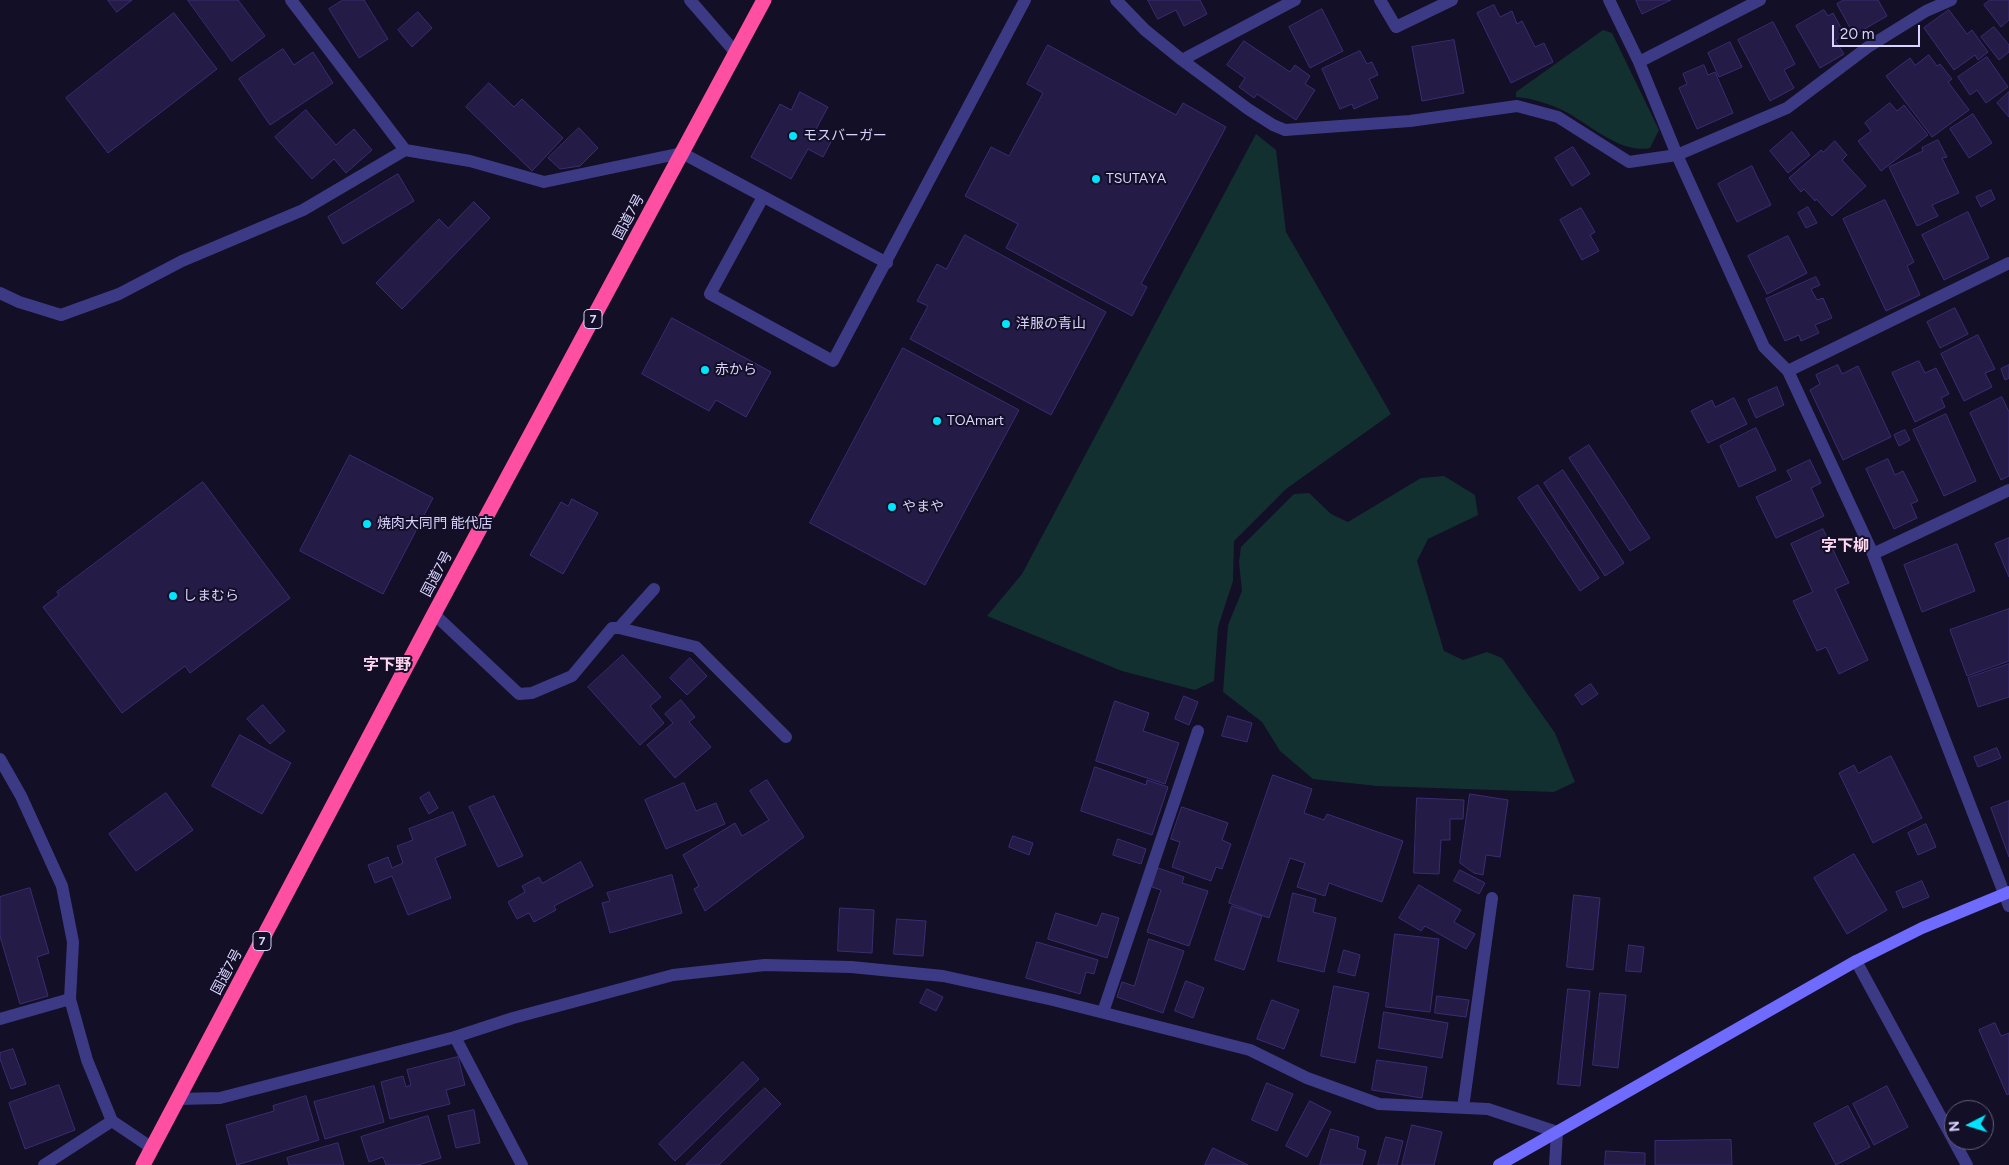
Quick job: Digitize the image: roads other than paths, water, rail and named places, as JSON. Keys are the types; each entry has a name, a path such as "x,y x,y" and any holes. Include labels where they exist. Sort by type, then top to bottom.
{"highway":[{"name":"国道7号","path":"143,1165 434,614 764,0"}],"street":[{"path":"290,0 405,150"},
{"path":"690,0 736,52"},
{"path":"763,197 710,294 833,362 1025,0"},
{"path":"1116,0 1145,30 1182,60 1248,109 1273,125 1285,130 1410,121 1517,106 1558,117 1629,162 1677,155 1787,108 1868,46 1926,11 1951,0"},
{"path":"1182,60 1295,0"},
{"path":"1380,0 1396,27 1452,0"},
{"path":"1500,1165 1856,961 1922,928 2007,897 1873,554 1788,371 1764,347 1677,155 1639,62 1609,0"},
{"path":"1639,62 1760,0"},
{"path":"0,292 19,302 62,315 119,294 182,261 303,210 405,150 470,161 544,182 682,153 887,263"},
{"path":"1788,371 2009,263"},
{"path":"1873,554 2009,490"},
{"path":"619,628 654,589"},
{"path":"434,614 519,694 532,693 572,676 612,628 619,628 696,647 786,737"},
{"path":"1103,1012 1198,731"},
{"path":"0,759 20,796 62,886 73,942 70,999 87,1060 112,1121 152,1148"},
{"path":"1463,1108 1492,898"},
{"path":"1856,961 1967,1165"},
{"path":"178,1099 220,1098 455,1037 513,1018 673,975 765,965 851,967 943,976 1103,1012 1250,1050 1307,1078 1379,1104 1488,1109 1557,1132"},
{"path":"0,1019 70,999"},
{"path":"455,1037 522,1165"},
{"path":"44,1165 112,1121"},
{"path":"1555,1165 1557,1132"}],"place":[{"name":"モスバーガー","path":"793,136"},
{"name":"TSUTAYA","path":"1096,179"},
{"name":"洋服の青山","path":"1006,324"},
{"name":"赤から","path":"705,370"},
{"name":"TOAmart","path":"937,421"},
{"name":"やまや","path":"892,507"},
{"name":"焼肉大同門 能代店","path":"367,524"},
{"name":"しまむら","path":"173,596"}],"district":[{"name":"字下柳","path":"1845,546"},
{"name":"字下野","path":"387,665"}]}
